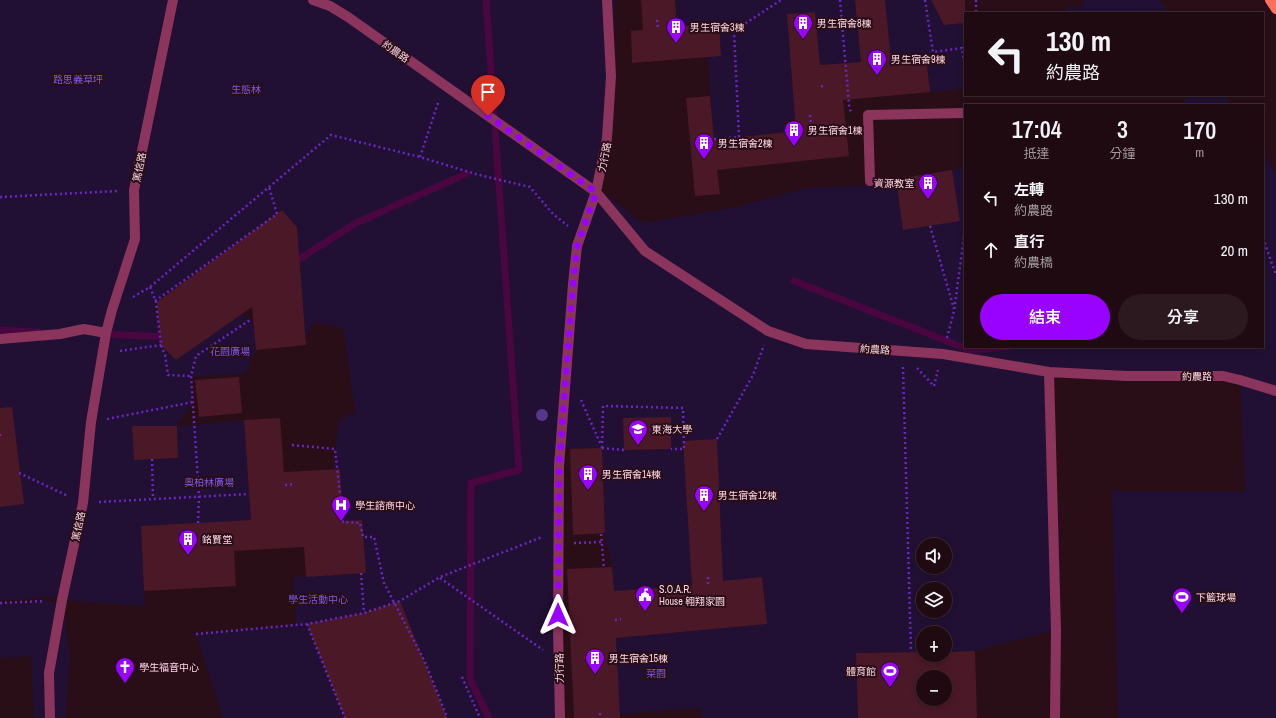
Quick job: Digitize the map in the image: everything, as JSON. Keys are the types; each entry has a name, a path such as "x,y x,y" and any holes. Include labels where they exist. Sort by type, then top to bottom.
{"main road":[{"path":"1270,0 1276,9"}],"street":[{"name":"篤信路","path":"50,718 49,673 62,600 83,503 91,422 106,333 135,239 134,190 173,0"},
{"name":"約農路","path":"313,0 330,6 348,17 596,192 645,251 768,332 806,344 943,354 1049,372 1127,376 1223,376 1276,391"},
{"name":"力行路","path":"560,718 558,629 559,466 577,246 596,192 607,138 611,76 607,0"},
{"path":"870,181 868,115 964,113"},
{"path":"0,339 60,334 84,329 106,333"},
{"path":"1049,372 1056,630 1055,718"}],"path":[{"path":"714,139 739,137 734,31 781,0"},
{"path":"840,0 849,105 853,118"},
{"path":"925,0 934,52 964,47"},
{"path":"976,0 976,12"},
{"path":"658,20 658,29"},
{"path":"876,54 877,61"},
{"path":"420,157 444,84"},
{"path":"821,86 826,87"},
{"path":"810,115 812,130"},
{"path":"112,310 150,287 331,135 420,157 479,175 530,187 553,214 566,225 582,231"},
{"path":"155,301 277,214 269,187"},
{"path":"0,197 134,190"},
{"path":"930,226 954,311"},
{"path":"943,354 954,311 964,237"},
{"path":"1264,241 1276,275"},
{"path":"150,287 155,301 161,345 165,355 168,375 191,376"},
{"path":"198,523 199,496 191,376 196,356 250,320"},
{"path":"104,349 161,345"},
{"path":"902,351 911,652"},
{"path":"717,440 753,376"},
{"path":"581,399 602,448"},
{"path":"114,418 193,402"},
{"path":"602,448 603,406 683,408 684,449 671,449"},
{"path":"292,445 335,449 343,522 360,522 363,536 374,537 384,583 425,662 447,717 445,718"},
{"path":"602,448 624,450"},
{"path":"152,459 153,498"},
{"path":"19,473 83,503 153,498 249,494"},
{"path":"285,485 295,484"},
{"path":"196,634 307,624 364,613 400,601 440,578 559,530"},
{"path":"601,534 604,568"},
{"path":"570,543 602,542"},
{"path":"361,573 364,613"},
{"path":"708,577 708,584"},
{"path":"440,578 549,654"},
{"path":"0,603 62,600"},
{"path":"615,620 621,619"},
{"path":"307,624 345,718"},
{"path":"462,677 480,718"}],"green space":[{"name":"東海大學","path":"0,0 615,0 614,72 597,188 643,223 731,208 807,188 861,186 964,167 964,348 1264,348 1264,155 1276,173 1276,718 1118,718 1112,491 1245,491 1240,380 1049,372 1056,630 975,651 952,652 952,626 916,626 916,652 856,653 858,718 701,718 700,708 619,714 616,638 767,624 723,581 717,439 684,441 692,586 614,591 612,568 605,533 602,448 560,448 562,718 445,718 447,717 399,601 364,613 307,624 345,718 223,718 196,634 296,625 293,577 366,573 365,565 343,521 340,469 334,469 338,422 355,412 343,328 315,322 305,337 297,227 281,209 277,214 157,302 161,345 176,360 242,314 253,322 256,350 245,374 191,376 193,402 177,426 244,420 251,521 141,526 145,606 62,600 63,596 0,601","holes":["624,418 671,418 671,449 624,450","132,426 177,426 178,458 134,460"]},
{"path":"675,0 936,0 936,10 944,25 964,23 964,89 930,92 926,56 820,65 815,12 787,14 797,131 714,139 707,57 721,55 719,23 678,27"},
{"path":"1083,0 1160,0 1168,12 1067,12 1067,8 1083,7"},
{"path":"1185,96 1225,96 1230,104 1185,104"},
{"path":"62,600 70,655 66,718 34,718 31,656 0,658 0,604"}],"building":[{"name":"男生宿舍3棟","path":"641,0 675,0 677,27 719,23 721,56 632,63 631,31 643,30"},
{"path":"855,0 885,0 891,60 926,56 930,92 843,100 849,156 717,170 720,194 695,196 686,98 710,96 714,140 796,131 787,14 815,12 820,65 861,62"},
{"path":"931,0 965,0 964,23 944,25"},
{"name":"資源教室","path":"952,170 960,221 903,230 896,179"},
{"path":"282,210 297,227 306,345 256,350 252,307 176,360 161,345 157,302"},
{"path":"239,377 242,413 199,417 195,380"},
{"path":"12,407 24,504 0,507 0,408"},
{"path":"671,417 671,449 624,450 623,418"},
{"path":"280,418 284,472 340,469 343,521 362,520 366,573 306,577 304,547 234,551 236,586 144,591 141,526 251,520 244,420"},
{"path":"132,426 177,426 178,458 134,460"},
{"path":"717,439 723,581 762,577 767,624 616,638 620,718 574,718 567,569 612,567 614,591 692,586 683,441"},
{"name":"男生宿舍14棟","path":"602,448 605,533 573,535 570,449"},
{"name":"學生活動中心","path":"400,601 447,718 345,718 307,624 364,613"},
{"name":"體育館","path":"975,651 977,718 858,718 856,653 916,652 916,662 952,662 952,652"}],"waterway":[{"path":"486,0 519,470 471,483 470,679 489,718"},
{"path":"293,263 356,223 466,174"},
{"path":"794,281 964,348"},
{"path":"0,330 38,332"},
{"path":"102,334 170,337"},
{"path":"965,348 970,350 995,348"}],"place":[{"name":"男生宿舍8棟","path":"803,40"},
{"name":"男生宿舍3棟","path":"676,44"},
{"name":"男生宿舍9棟","path":"877,76"},
{"name":"男生宿舍1棟","path":"794,147"},
{"name":"男生宿舍2棟","path":"704,160"},
{"name":"資源教室","path":"928,200"},
{"name":"東海大學","path":"638,446"},
{"name":"男生宿舍14棟","path":"588,491"},
{"name":"男生宿舍12棟","path":"704,512"},
{"name":"學生諮商中心","path":"341,522"},
{"name":"銘賢堂","path":"188,556"},
{"name":"S.O.A.R. House 翱翔家園","path":"645,612"},
{"name":"下籃球場","path":"1182,614"},
{"name":"男生宿舍15棟","path":"595,675"},
{"name":"學生福音中心","path":"125,684"},
{"name":"體育館","path":"890,688"}],"route":[{"path":"488,116 596,192 577,246 573,284 559,466 558,615"}],"park label":[{"name":"路思義草坪","path":"78,79"},
{"name":"生態林","path":"246,89"},
{"name":"花園廣場","path":"230,351"},
{"name":"奧柏林廣場","path":"209,482"},
{"name":"菜園","path":"656,673"}]}
